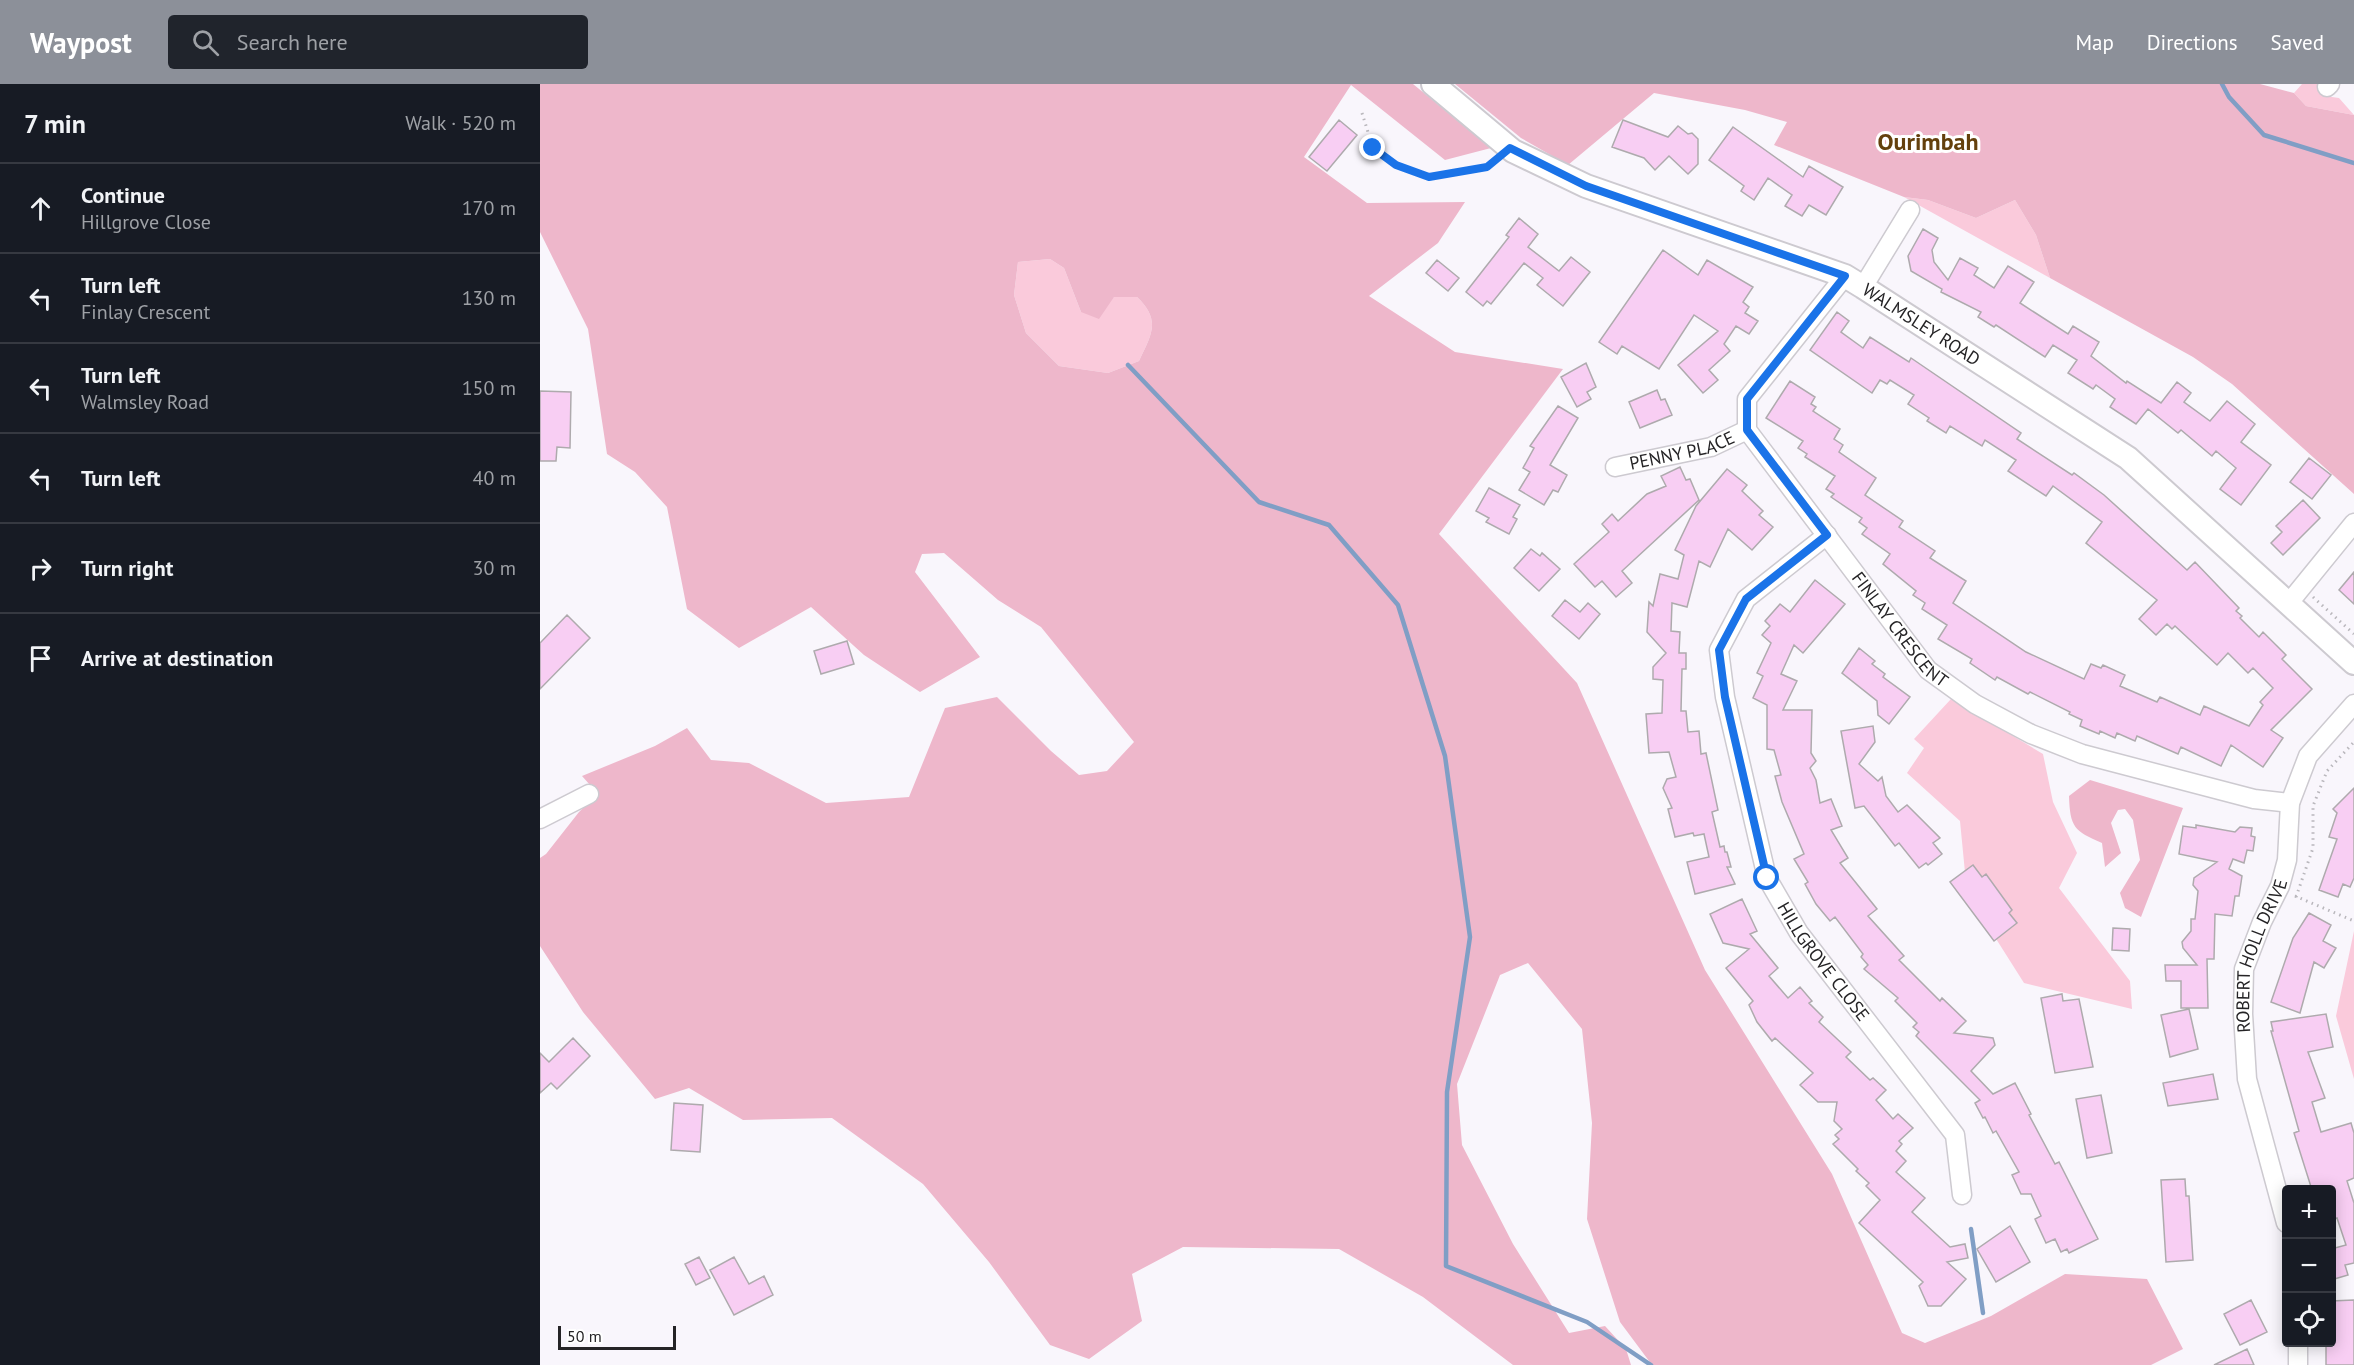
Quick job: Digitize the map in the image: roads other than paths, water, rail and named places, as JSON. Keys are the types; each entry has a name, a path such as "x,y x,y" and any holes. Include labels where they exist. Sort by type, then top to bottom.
{"street":[{"name":"WALMSLEY ROAD","path":"1433,84 1510,148 1586,186 1854,282 2128,458 2354,663"},
{"path":"1747,430 1747,399 1854,282 1910,210"},
{"name":"PENNY PLACE","path":"1615,467 1711,447 1747,430"},
{"name":"FINLAY CRESCENT","path":"1747,430 1928,670 1975,704 2031,734 2082,754 2254,799 2290,803"},
{"path":"2288,604 2354,523"},
{"name":"HILLGROVE CLOSE","path":"1827,535 1746,599 1719,650 1725,697 1767,878 1799,933 1955,1136 1962,1195"},
{"name":"ROBERT HOLL DRIVE","path":"2282,1208 2247,1078 2243,1023 2244,969 2262,922 2280,886 2287,860 2290,803 2308,756 2354,704"},
{"path":"540,819 589,794"},
{"path":"2298,1347 2298,1365"}],"waterway":[{"path":"2222,84 2229,97 2264,135 2354,163"},
{"path":"1128,365 1259,502 1329,525 1398,605 1445,756 1470,937 1447,1092 1446,1266 1587,1322 1651,1365"},
{"path":"1971,1229 1983,1313"}],"district":[{"name":"Ourimbah","path":"1928,142"}]}
